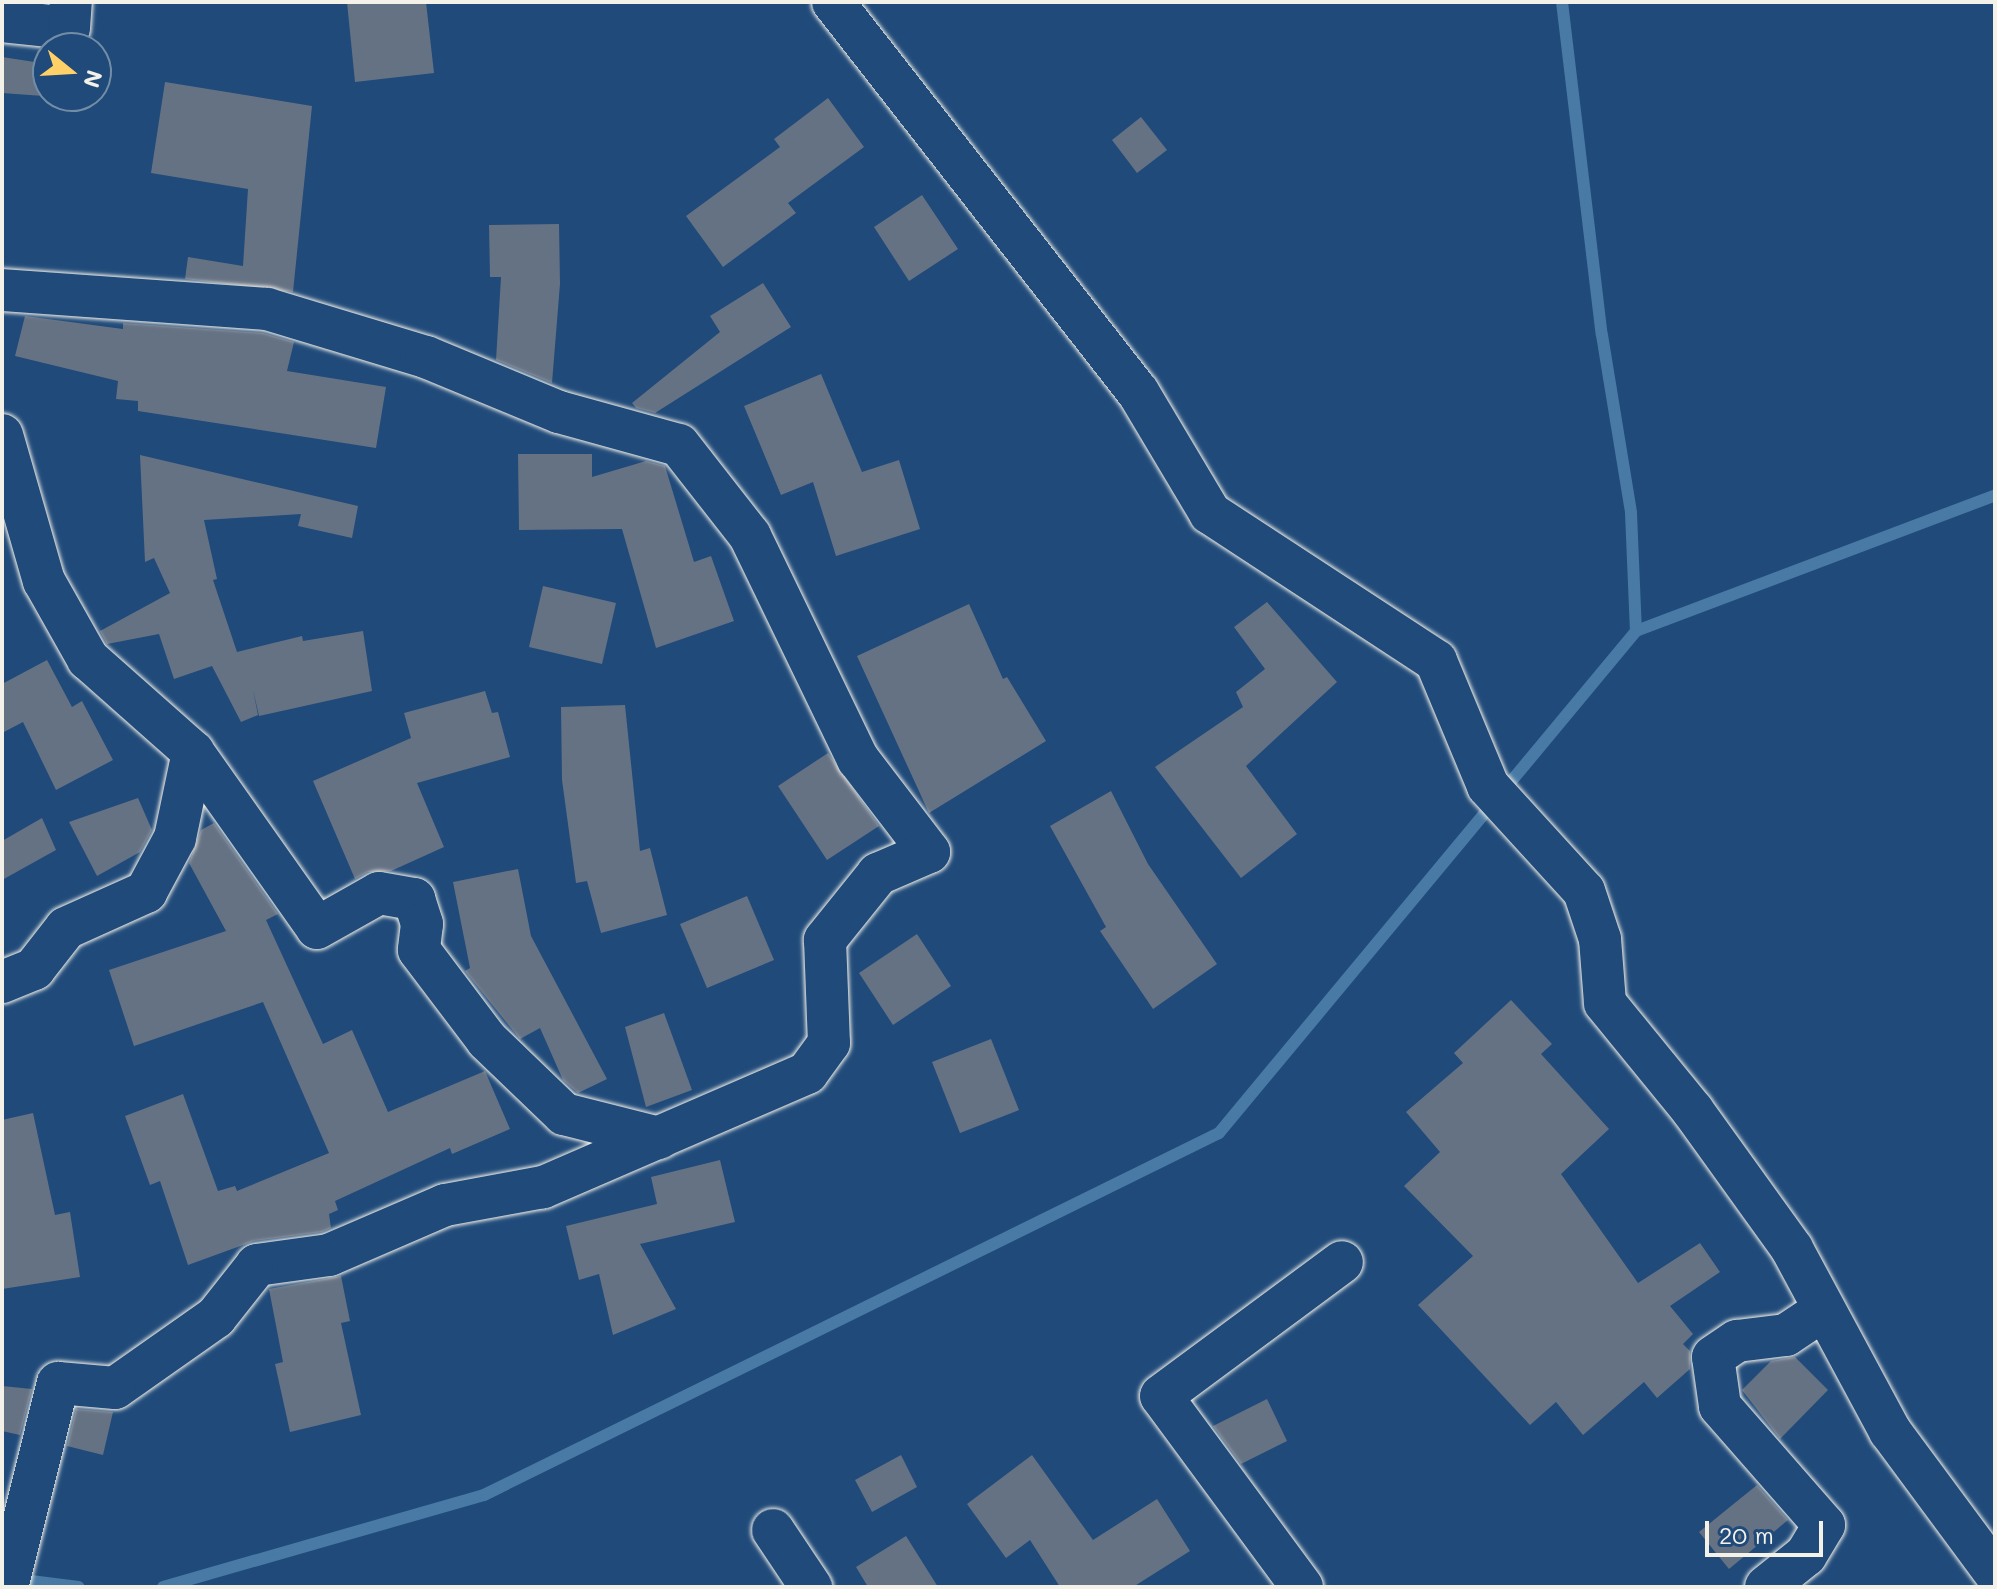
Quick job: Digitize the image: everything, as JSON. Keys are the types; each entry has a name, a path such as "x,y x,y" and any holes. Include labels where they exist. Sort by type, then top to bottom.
{"street":[{"path":"2,21 69,28 71,2"},
{"path":"833,2 1138,392 1210,513 1436,661 1488,786 1584,891 1600,939 1605,1003 1693,1111 1792,1249 1822,1311 1890,1431 1995,1573"},
{"path":"2,290 267,309 426,357 559,412 679,445 741,524 858,759 929,852 878,874 825,940 829,1043 807,1073 543,1187 445,1205 329,1255 257,1265 216,1317 115,1388 58,1383 18,1482 7,1587"},
{"path":"2,435 44,581 88,659 193,752 317,928 379,893 414,899 422,924 419,950 487,1040 564,1114 659,1138"},
{"path":"2,982 34,969 66,928 146,892 175,838 193,752"},
{"path":"1302,1587 1161,1396 1342,1262"},
{"path":"1766,1587 1806,1555 1824,1525 1720,1406 1713,1357 1737,1341 1786,1335 1822,1311"},
{"path":"773,1530 811,1587"}],"building":[{"path":"347,2 426,2 434,73 355,82"},
{"path":"2,57 32,62 32,95 2,93"},
{"path":"165,82 312,106 293,292 185,279 188,257 243,266 248,189 151,173"},
{"path":"828,98 864,147 788,203 796,213 723,267 686,216 780,147 774,139"},
{"path":"1141,117 1167,150 1137,173 1112,140"},
{"path":"922,195 958,249 909,281 874,227"},
{"path":"559,224 560,284 552,383 496,360 501,277 490,277 489,225"},
{"path":"763,283 791,327 655,413 636,408 632,403 720,332 710,316"},
{"path":"25,316 123,329 123,323 263,333 294,342 287,371 386,387 376,448 138,411 138,401 116,399 118,381 15,356"},
{"path":"821,374 862,472 899,460 920,529 836,556 813,482 781,495 744,406"},
{"path":"518,454 592,454 592,477 646,461 665,466 694,562 711,556 734,621 656,648 622,529 519,530"},
{"path":"140,455 358,506 352,538 298,526 301,514 204,520 217,579 213,580 237,652 302,636 303,641 363,631 372,691 259,716 253,690 258,715 241,722 212,666 174,679 159,634 107,644 100,631 170,593 154,558 145,562"},
{"path":"543,586 616,603 602,664 529,647"},
{"path":"1267,602 1337,682 1246,766 1297,834 1241,878 1155,767 1243,707 1236,692 1265,669 1234,627"},
{"path":"969,604 1003,679 1007,677 1046,741 929,813 857,656"},
{"path":"47,660 72,707 82,701 113,760 56,790 23,722 2,733 2,684"},
{"path":"485,691 492,713 498,712 510,757 417,783 444,847 391,871 368,872 355,879 313,781 411,738 404,713"},
{"path":"625,705 640,851 650,848 667,915 601,933 587,881 576,883 562,780 561,707"},
{"path":"828,753 879,826 827,860 778,786"},
{"path":"1111,791 1148,864 1217,964 1153,1009 1100,931 1106,927 1050,826"},
{"path":"138,798 152,830 140,852 97,876 69,822"},
{"path":"42,818 56,850 2,880 2,841"},
{"path":"214,823 278,914 266,920 323,1044 352,1030 388,1112 485,1071 510,1129 452,1154 450,1148 335,1201 338,1210 329,1214 331,1228 322,1232 254,1241 188,1265 160,1181 150,1185 125,1116 183,1094 218,1191 235,1186 237,1191 329,1153 263,1002 134,1046 109,970 226,931 189,863 201,830"},
{"path":"518,869 531,936 607,1079 578,1093 563,1080 540,1028 520,1039 465,971 470,968 453,882"},
{"path":"747,896 774,960 707,988 680,924"},
{"path":"917,934 951,986 893,1025 859,973"},
{"path":"1511,1000 1552,1044 1541,1054 1609,1129 1561,1174 1638,1283 1700,1243 1720,1272 1670,1306 1693,1334 1683,1344 1690,1351 1690,1369 1657,1398 1644,1382 1583,1435 1556,1402 1530,1425 1418,1305 1473,1256 1404,1186 1440,1152 1406,1112 1463,1063 1454,1053"},
{"path":"664,1013 692,1090 646,1107 625,1027"},
{"path":"991,1039 1019,1110 960,1133 932,1062"},
{"path":"33,1113 55,1215 70,1212 80,1277 2,1289 2,1120"},
{"path":"720,1160 735,1222 640,1244 676,1309 613,1335 599,1274 579,1280 566,1226 657,1204 651,1177"},
{"path":"341,1276 350,1321 341,1323 361,1415 290,1432 275,1364 283,1362 269,1289"},
{"path":"1795,1357 1828,1390 1780,1439 1742,1390 1771,1361"},
{"path":"2,1386 32,1389 20,1435 2,1431"},
{"path":"1267,1399 1287,1441 1241,1464 1213,1426"},
{"path":"76,1409 113,1412 103,1455 67,1446"},
{"path":"901,1455 917,1487 872,1512 855,1480"},
{"path":"1032,1455 1093,1540 1157,1499 1190,1551 1133,1587 1060,1587 1030,1540 1006,1558 967,1504"},
{"path":"1757,1485 1788,1520 1729,1569 1699,1532"},
{"path":"906,1536 938,1587 868,1587 856,1567"}],"waterway":[{"path":"1562,2 1602,335 1631,513 1636,631"},
{"path":"163,1587 484,1495 1219,1133 1636,631 1995,495"},
{"path":"15,1579 79,1587"}]}
